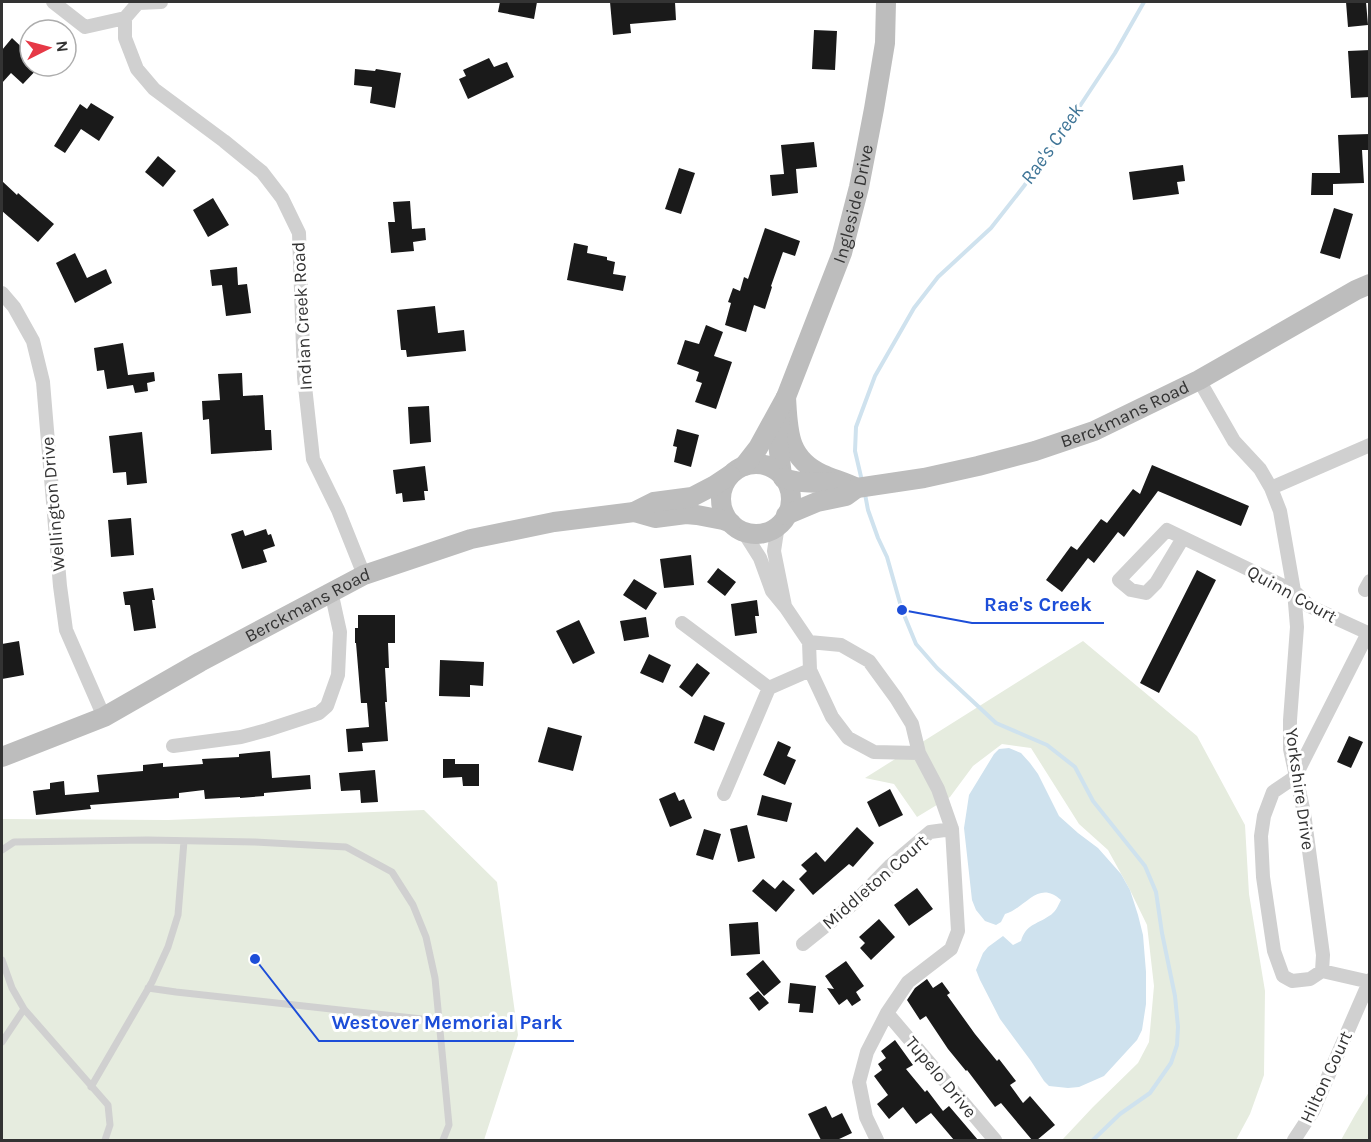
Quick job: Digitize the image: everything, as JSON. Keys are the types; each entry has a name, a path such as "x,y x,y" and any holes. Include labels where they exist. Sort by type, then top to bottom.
{"main road":[{"name":"Ingleside Drive","path":"737,471 758,448 786,397 842,253 859,187 885,43 886,2"},
{"name":"Berckmans Road","path":"782,476 805,483 851,485 924,478 1035,451 1094,431 1199,380 1370,284"},
{"name":"Ingleside Drive","path":"782,476 777,436 786,397"},
{"path":"786,397 788,429 795,452 812,469 851,485"},
{"path":"749,464 760,464 772,467 782,476 788,485 791,497 790,508 782,520 765,533 753,534 737,527 726,517 722,506 724,484 737,471 749,464"},
{"name":"Berckmans Road","path":"2,758 104,717 364,574 471,539 554,522 634,512 654,502 692,497 737,471"},
{"name":"Berckmans Road","path":"782,520 817,502 846,496 851,485"},
{"name":"Berckmans Road","path":"634,512 655,518 697,515 723,520 737,527"}],"street":[{"path":"53,2 85,27 125,18 138,3 161,2"},
{"name":"Indian Creek Road","path":"125,18 125,38 137,69 154,89 262,172 282,198 298,233 304,377 313,459 338,510 364,574"},
{"name":"Wellington Drive","path":"2,293 14,307 33,340 43,382 60,585 66,630 104,717"},
{"name":"Yorkshire Drive","path":"1199,380 1234,441 1260,469 1280,511 1294,591 1297,627 1290,749 1304,813 1323,955 1322,971"},
{"path":"1271,488 1370,446"},
{"path":"782,520 774,551 786,608"},
{"path":"737,527 760,558 772,591 809,642 810,670 832,717 848,738 874,752 919,753"},
{"name":"Quinn Court","path":"1183,538 1156,583 1146,592 1131,590 1119,580 1167,530 1294,591 1309,606 1368,633 1295,777"},
{"path":"173,746 241,737 319,713 327,706 338,675 340,632 332,591"},
{"path":"682,623 769,688"},
{"path":"809,642 841,645 869,661 912,724 919,753 938,789 951,830 958,931 951,950 908,982 887,1013 867,1052 859,1082 866,1117 877,1140"},
{"path":"724,794 769,688 810,670"},
{"path":"1295,777 1273,792 1264,816 1261,836 1264,888 1274,951 1282,976 1292,981 1310,979 1322,971 1369,981"},
{"name":"Middleton Court","path":"803,944 854,903 891,865 930,832 951,830"},
{"name":"Hilton Court","path":"1294,1140 1313,1111 1369,981"},
{"name":"Tupelo Drive","path":"887,1013 994,1140"}],"lane":[{"path":"91,1087 148,988 168,947 178,915 184,841"},
{"path":"2,850 14,842 255,842 346,847 392,872 413,905 426,937 435,978 449,1125 443,1140"},
{"path":"2,960 12,988 24,1009 108,1106 110,1125 105,1140"},
{"path":"148,988 440,1021"},
{"path":"2,1042 24,1009"}],"shaded area":[{"path":"1083,641 1197,736 1245,825 1249,894 1265,991 1264,1075 1250,1114 1236,1140 1062,1140 1138,1063 1149,1042 1154,986 1147,925 1130,890 1108,850 1079,824 1031,748 1002,744 973,766 950,797 917,817 894,784 865,778"},
{"path":"424,810 497,882 518,1035 484,1140 2,1140 2,819 168,820"},
{"path":"1369,1092 1369,1140 1341,1140 1355,1115"}],"water":[{"path":"1009,748 1021,753 1030,763 1059,816 1098,848 1121,874 1130,890 1143,935 1146,1004 1142,1030 1137,1040 1104,1076 1079,1087 1049,1086 1044,1081 1000,1019 976,970 988,947 1003,936 1013,945 1021,941 1026,931 1051,915 1061,900 1046,892 1039,894 1005,914 1001,922 996,925 985,921 976,910 972,900 964,828 969,795 994,754 999,749"}],"building":[{"path":"500,2 537,2 534,19 498,12"},
{"path":"610,2 675,2 676,20 630,24 631,33 613,35"},
{"path":"1346,2 1366,2 1368,25 1348,27"},
{"path":"814,30 837,31 835,70 812,69"},
{"path":"12,38 18,44 18,78 29,78 23,84 11,73 2,83 2,50"},
{"path":"1370,50 1370,97 1351,98 1348,51"},
{"path":"489,58 494,67 507,62 514,77 468,99 459,79 466,76 463,70"},
{"path":"355,69 375,71 376,69 401,73 395,108 370,103 372,87 354,85"},
{"path":"91,103 114,117 99,141 81,129 65,153 54,146 80,104 87,109"},
{"path":"1370,134 1370,150 1362,150 1364,183 1333,184 1333,195 1311,195 1312,173 1340,173 1338,135"},
{"path":"814,142 817,167 796,169 798,193 772,196 770,175 784,174 781,145"},
{"path":"158,156 176,171 163,187 145,172"},
{"path":"1183,165 1185,181 1177,182 1179,194 1133,200 1129,172"},
{"path":"679,168 695,173 681,214 665,209"},
{"path":"2,181 54,224 38,242 2,211"},
{"path":"213,198 229,225 208,237 193,210"},
{"path":"410,201 412,229 425,228 426,240 413,242 414,251 391,253 388,222 395,222 393,202"},
{"path":"1334,208 1353,214 1340,259 1320,253"},
{"path":"765,228 800,241 795,256 783,252 765,309 754,305 746,332 725,325 731,303 728,302 733,288 740,291 744,277 748,279"},
{"path":"574,243 588,246 587,253 607,257 607,260 615,262 613,274 626,276 623,291 567,280"},
{"path":"75,253 87,278 106,269 112,283 75,303 56,263"},
{"path":"237,267 238,285 247,284 251,313 226,316 222,285 212,286 210,270"},
{"path":"435,306 438,333 464,330 466,351 407,357 406,350 401,350 397,310"},
{"path":"706,325 723,332 714,356 732,362 716,409 695,402 702,383 696,381 699,372 677,364 685,340 699,344"},
{"path":"123,343 128,375 154,372 155,381 147,383 148,391 135,393 133,385 107,389 104,370 97,371 94,348"},
{"path":"242,373 243,396 263,395 265,430 271,430 272,450 211,454 209,419 203,420 202,401 220,400 218,374"},
{"path":"429,406 431,442 410,444 408,407"},
{"path":"677,429 699,435 691,467 674,462 677,447 673,446"},
{"path":"142,432 147,483 127,485 126,472 113,473 109,436"},
{"path":"1152,465 1249,506 1241,526 1158,491 1124,537 1118,532 1094,563 1088,558 1062,592 1046,580 1071,546 1077,550 1101,519 1107,523 1133,489 1140,494"},
{"path":"425,466 428,491 424,491 425,500 403,502 402,493 396,494 393,470"},
{"path":"131,518 134,555 111,557 108,520"},
{"path":"266,529 268,535 271,534 275,546 263,550 267,562 242,569 231,534 243,530 245,536"},
{"path":"691,555 694,585 664,588 660,559"},
{"path":"718,568 736,582 725,596 707,582"},
{"path":"1197,570 1216,580 1159,693 1140,683"},
{"path":"634,579 657,593 646,610 623,595"},
{"path":"153,588 155,600 152,600 156,628 134,631 130,605 125,605 123,592"},
{"path":"757,600 759,616 755,616 757,633 735,636 731,604"},
{"path":"358,615 395,615 395,643 388,643 389,668 385,668 388,741 362,743 363,751 348,752 346,729 369,727 367,703 361,703 355,643"},
{"path":"646,617 649,637 624,641 620,621"},
{"path":"579,620 595,653 573,664 556,631"},
{"path":"19,641 24,675 2,679 2,644"},
{"path":"649,654 671,665 663,683 640,673"},
{"path":"440,660 484,662 483,686 470,685 470,697 439,696"},
{"path":"697,663 710,673 692,697 679,687"},
{"path":"704,715 725,723 714,751 694,743"},
{"path":"548,727 582,736 573,771 538,762"},
{"path":"1349,736 1363,742 1351,768 1337,762"},
{"path":"778,741 791,747 787,756 796,760 785,785 763,775"},
{"path":"270,751 272,778 310,775 311,789 264,793 264,796 205,799 204,790 179,793 179,798 90,805 91,809 36,815 33,791 50,789 50,783 64,781 65,795 99,792 97,775 143,771 143,765 163,763 163,767 203,764 202,759 239,757 239,754"},
{"path":"443,759 455,759 455,764 479,764 479,786 463,786 462,777 443,778"},
{"path":"375,770 378,802 361,803 360,790 341,791 339,773"},
{"path":"890,789 903,815 879,827 867,802"},
{"path":"675,792 679,801 684,799 692,818 670,827 659,799"},
{"path":"762,795 792,803 787,822 757,815"},
{"path":"747,825 755,858 738,862 730,829"},
{"path":"857,827 874,843 853,867 849,864 813,895 799,879 807,871 801,865 816,852 825,862"},
{"path":"704,829 721,834 713,860 696,855"},
{"path":"763,879 775,889 783,880 795,890 776,912 752,891"},
{"path":"917,888 933,909 909,926 894,905"},
{"path":"879,919 895,937 871,960 860,948 865,943 859,937"},
{"path":"758,922 760,954 731,956 729,924"},
{"path":"763,960 781,982 764,996 746,974"},
{"path":"846,961 864,986 856,992 861,1000 852,1006 847,999 839,1005 827,988 834,989 825,976"},
{"path":"927,979 933,988 942,982 950,993 947,995 975,1034 1016,1081 1010,1085 1023,1103 1030,1096 1055,1125 1037,1140 1032,1140 1001,1103 995,1107 948,1049 926,1016 920,1020 907,1000 915,988"},
{"path":"790,983 816,986 813,1013 799,1012 800,1004 788,1003"},
{"path":"758,991 769,1003 759,1011 749,998"},
{"path":"895,1040 913,1065 906,1069 925,1092 927,1090 943,1111 949,1106 978,1140 954,1140 931,1113 916,1124 903,1107 889,1119 877,1104 888,1095 874,1076 882,1070 878,1064 886,1058 881,1051"},
{"path":"826,1106 832,1118 842,1113 852,1133 837,1140 821,1140 808,1114"}],"waterway":[{"name":"Rae's Creek","path":"862,481 855,451 856,427 875,376 914,308 938,277 991,228 1024,186 1115,53 1144,2"},
{"name":"Rae's Creek","path":"865,494 868,510 887,557 902,610 916,644 937,668 996,723 1047,745 1075,767 1093,801 1145,866 1156,892 1175,996 1177,1045 1171,1063 1150,1093 1120,1114 1093,1140"}],"place":[{"name":"Rae's Creek","path":"902,610"},
{"name":"Westover Memorial Park","path":"255,959"}]}
